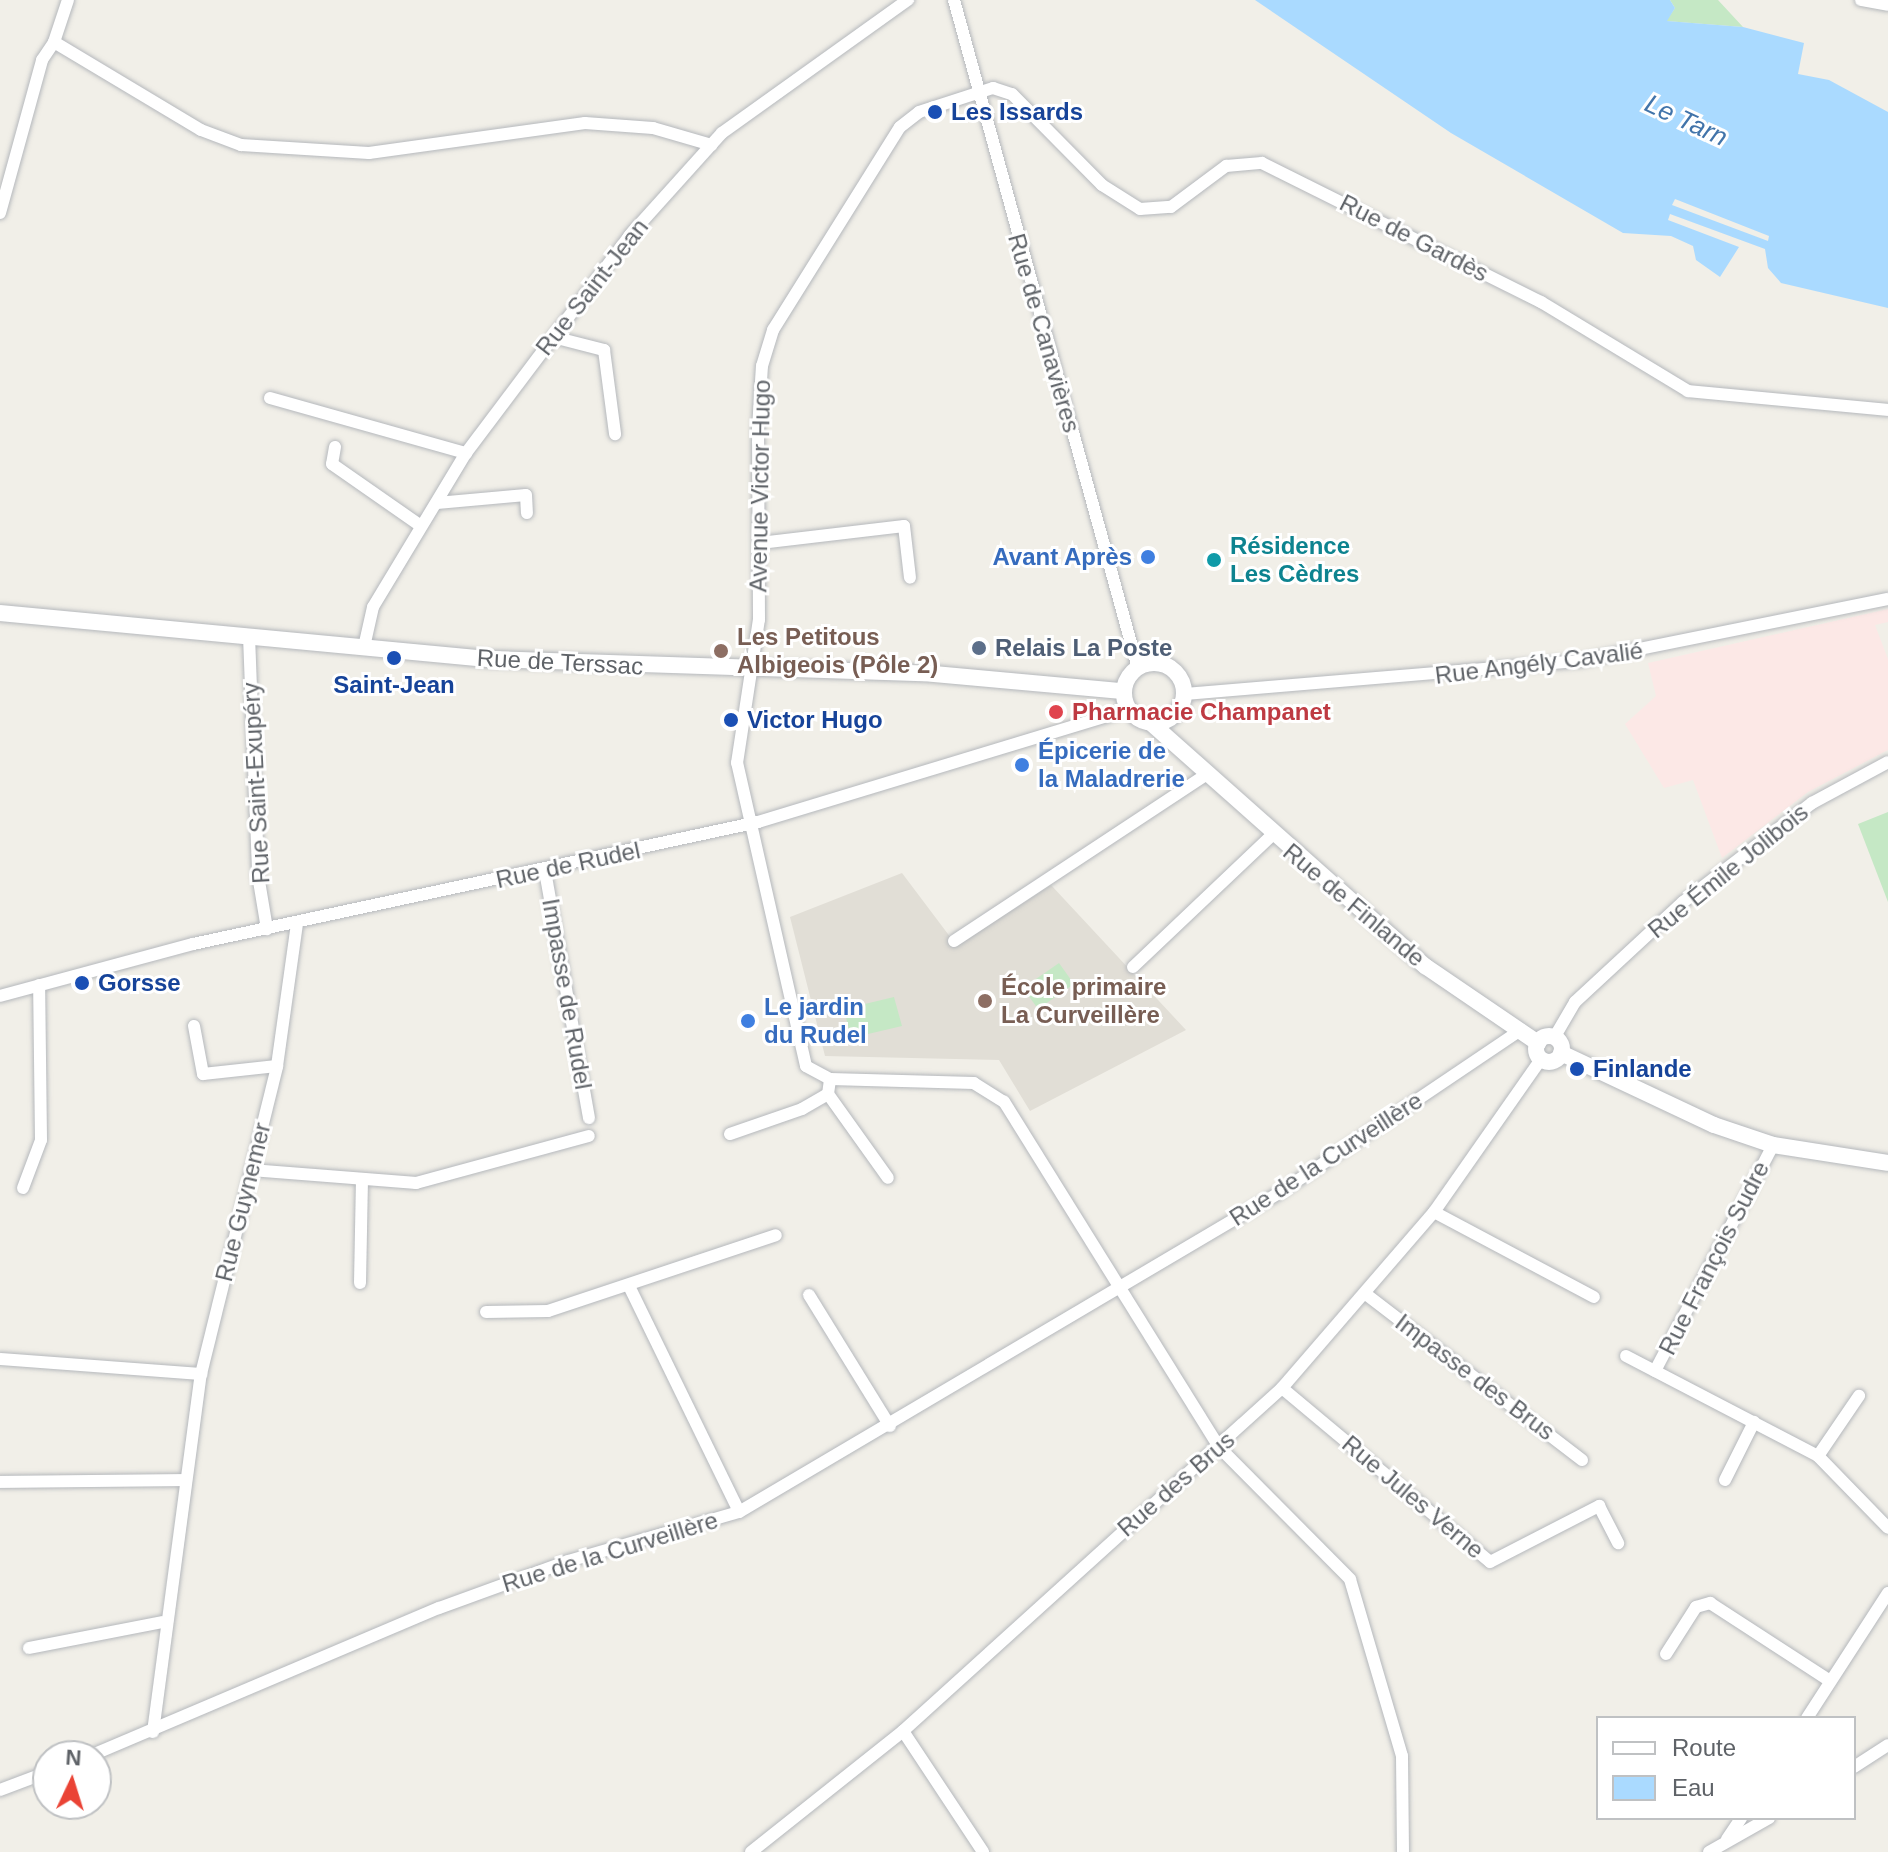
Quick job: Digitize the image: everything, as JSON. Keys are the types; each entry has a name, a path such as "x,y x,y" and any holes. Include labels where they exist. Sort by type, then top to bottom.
{"street":[{"path":"0,213 5,173 42,60 54,42 68,0"},
{"name":"Rue Saint-Jean","path":"364,647 373,607 466,453 553,337 712,145 908,0"},
{"name":"Rue de Canavières","path":"954,0 1137,665"},
{"path":"1861,0 1888,5"},
{"path":"54,42 201,130 241,145 369,153 585,123 653,128 712,145"},
{"name":"Rue de Gardès","path":"979,91 1012,94 1102,185 1140,209 1171,207 1226,166 1262,163 1541,302 1688,391 1888,410"},
{"name":"Avenue Victor Hugo","path":"830,1079 806,1066 747,830 737,742 754,669 760,543 762,366 773,330 900,127 979,91"},
{"path":"553,337 604,350 615,434"},
{"path":"270,398 466,453"},
{"path":"335,447 332,464 421,526"},
{"path":"437,503 526,495 527,513"},
{"path":"760,543 904,526 910,578"},
{"name":"Rue Angély Cavalié","path":"1185,694 1580,661 1888,599"},
{"name":"Rue de Terssac","path":"0,613 364,647 754,669 923,673 1122,691"},
{"name":"Rue Saint-Exupéry","path":"249,636 258,875 267,929"},
{"path":"1179,713 1150,722 1130,709 1122,691 1137,665 1163,666 1185,694 1179,713 1183,751"},
{"name":"Rue de Rudel","path":"0,996 267,929 747,830 1130,709"},
{"name":"Rue de Finlande","path":"1150,722 1183,751 1204,776 1425,966 1549,1048 1714,1125 1773,1145 1888,1163"},
{"name":"Rue Émile Jolibois","path":"1549,1048 1575,1002 1683,902 1812,803 1888,762"},
{"path":"954,941 1204,776"},
{"path":"1133,967 1272,835"},
{"name":"Impasse de Rudel","path":"545,871 589,1118"},
{"name":"Rue Guynemer","path":"153,1732 163,1622 201,1374 277,1066 297,923"},
{"path":"23,1188 41,1140 39,985"},
{"path":"194,1026 203,1074 277,1066"},
{"name":"Rue de la Curveillère","path":"112,1748 453,1603 739,1512 1106,1298 1120,1286 1521,1030"},
{"name":"Rue des Brus","path":"751,1852 903,1731 1282,1388 1367,1295 1434,1212 1549,1048"},
{"path":"888,1178 828,1094 830,1079 974,1083 994,1091 1219,1447 1231,1462 1336,1560 1361,1601 1402,1756 1403,1852"},
{"path":"730,1134 828,1094"},
{"path":"251,1170 362,1179 438,1179 589,1136"},
{"name":"Rue François Sudre","path":"1655,1371 1773,1145"},
{"path":"360,1283 362,1179"},
{"path":"1434,1212 1594,1297"},
{"path":"486,1312 548,1311 776,1235"},
{"path":"629,1286 739,1512"},
{"path":"809,1295 890,1426"},
{"name":"Impasse des Brus","path":"1367,1295 1582,1460"},
{"path":"1626,1356 1818,1456 1888,1528"},
{"path":"0,1359 201,1374"},
{"name":"Rue Jules Verne","path":"1282,1388 1490,1562 1599,1506 1618,1543"},
{"path":"1818,1456 1859,1396"},
{"path":"1725,1480 1754,1422"},
{"path":"0,1482 183,1480"},
{"path":"1808,1716 1888,1593"},
{"path":"1666,1654 1696,1607 1710,1603 1830,1681"},
{"path":"29,1648 163,1622"},
{"path":"903,1731 983,1852"},
{"path":"1856,1766 1888,1745"},
{"path":"0,1790 32,1778"},
{"path":"1726,1840 1740,1820"},
{"path":"1709,1852 1765,1820"}],"shaded area":[{"path":"1888,609 1888,622 1875,625 1888,659 1888,750 1808,792 1722,858 1693,780 1664,788 1625,724 1656,696 1648,663"},
{"name":"École primaire La Curveillère","path":"902,873 957,946 1051,885 1186,1030 1030,1111 999,1060 825,1056 790,917"}],"green space":[{"path":"1670,0 1718,0 1743,27 1666,21 1675,8"},
{"path":"1888,812 1888,902 1858,824"},
{"path":"1059,963 1074,984 1038,1009 1023,988"},
{"path":"894,997 902,1026 851,1038 844,1009"}],"water":[{"name":"Le Tarn","path":"1255,0 1670,0 1675,8 1667,21 1743,27 1804,43 1798,74 1829,80 1888,112 1888,308 1781,283 1768,268 1765,249 1670,214 1668,220 1739,247 1720,277 1696,260 1693,246 1671,236 1623,233 1451,133","holes":["1675,199 1769,236 1768,241 1672,205"]}],"place":[{"name":"Les Issards","path":"935,112"},
{"name":"Avant Après","path":"1148,557"},
{"name":"Résidence Les Cèdres","path":"1214,560"},
{"name":"Relais La Poste","path":"979,648"},
{"name":"Les Petitous Albigeois (Pôle 2)","path":"721,651"},
{"name":"Saint-Jean","path":"394,658"},
{"name":"Pharmacie Champanet","path":"1056,712"},
{"name":"Victor Hugo","path":"731,720"},
{"name":"Épicerie de la Maladrerie","path":"1022,765"},
{"name":"Gorsse","path":"82,983"},
{"name":"École primaire La Curveillère","path":"985,1001"},
{"name":"Le jardin du Rudel","path":"748,1021"},
{"name":"Finlande","path":"1577,1069"}]}
